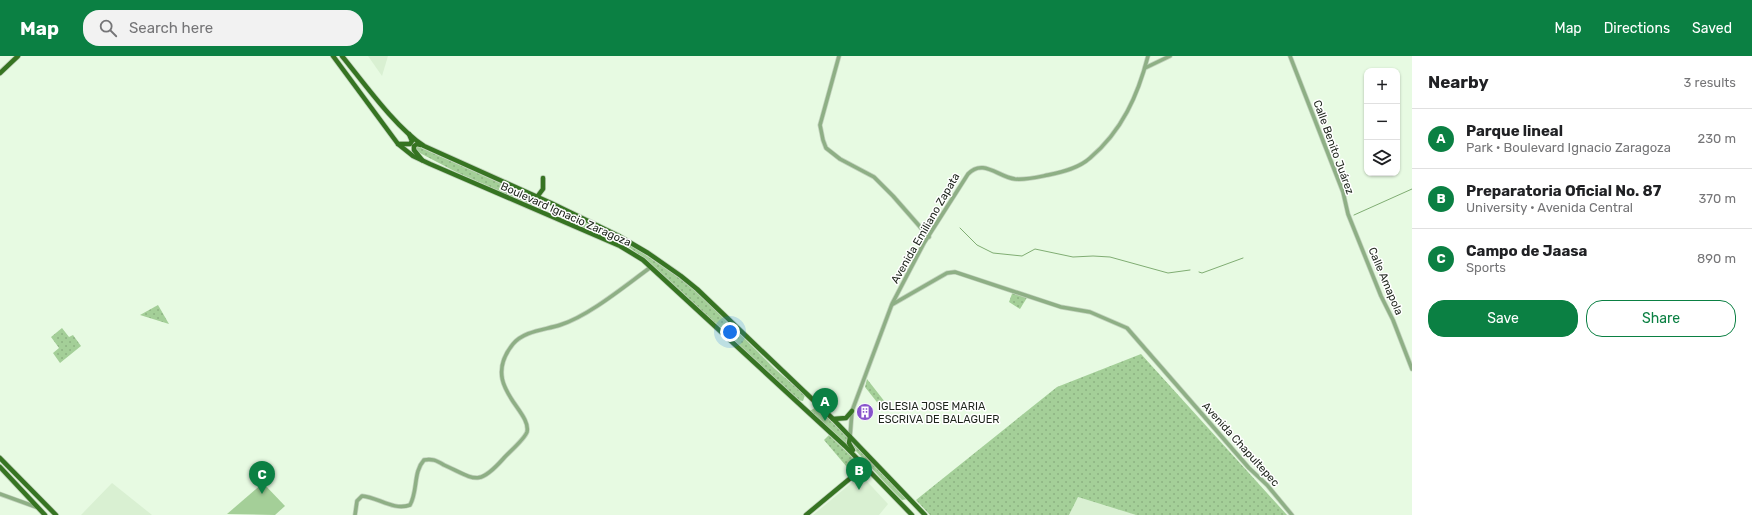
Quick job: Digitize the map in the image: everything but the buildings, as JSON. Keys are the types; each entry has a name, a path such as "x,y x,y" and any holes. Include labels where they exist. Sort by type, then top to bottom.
{"main road":[{"path":"0,73 18,56"},
{"name":"Boulevard Ignacio Zaragoza","path":"333,56 398,144 407,152 423,161 620,246 651,267 805,408 865,466 912,515"},
{"name":"Boulevard Ignacio Zaragoza","path":"342,56 390,114 424,146 619,236 648,253 681,276 697,289 812,401 833,419 925,515"},
{"path":"398,144 410,144 412,141 408,132"},
{"path":"423,161 414,150 414,146 417,144 424,146"},
{"path":"537,197 543,189 543,178"},
{"path":"805,408 812,401"},
{"path":"833,419 846,418 852,411"},
{"path":"850,437 848,444 850,447 878,475 880,481"},
{"path":"0,458 55,514"},
{"path":"806,515 865,466"},
{"path":"0,467 45,515"}],"street":[{"path":"840,56 820,124 826,148 840,159 874,177 929,237"},
{"name":"Avenida Emiliano Zapata","path":"850,437 852,411 892,304 910,269 968,174 972,169 983,167 1006,177 1016,179 1037,178 1066,171 1090,159 1122,122 1138,89 1148,56"},
{"path":"1145,68 1170,56"},
{"name":"Calle Benito Juárez","path":"1290,56 1343,192 1348,214 1360,245"},
{"name":"Calle Amapola","path":"1360,245 1380,296 1393,320 1412,369"},
{"path":"355,515 357,501 362,496 402,507 410,505 414,496 419,469 424,460 435,460 472,477 482,478 490,474 524,437 527,428 522,416 510,399 503,381 504,362 512,345 529,333 559,325 578,317 651,267"},
{"name":"Avenida Chapultepec","path":"892,304 941,277 951,272 955,272 1061,307 1090,312 1127,328 1176,386 1249,468 1267,485 1292,515"},
{"path":"0,494 36,507"}],"shaded area":[{"path":"368,56 388,56 382,76"},
{"path":"861,475 888,504 879,515 813,515"},
{"path":"112,483 152,515 81,515"},
{"path":"1078,497 1136,515 1069,515"}],"green space":[{"path":"417,146 541,201 545,203 547,209 542,210 458,173 416,151"},
{"path":"556,208 595,225 640,251 659,264 668,267 687,281 775,369 805,395 803,401 797,400 641,256 630,248 562,218 555,212"},
{"path":"1013,291 1028,296 1020,309 1009,302"},
{"path":"158,305 169,324 140,315"},
{"path":"62,328 69,337 73,335 81,346 60,363 53,353 59,348 51,337"},
{"path":"1141,354 1287,515 1136,515 1078,497 1069,515 930,515 916,500 1057,387"},
{"path":"867,379 885,402 880,406 865,387"},
{"path":"816,407 848,437 846,445 810,411"},
{"path":"829,435 859,464 852,473 824,440"},
{"path":"851,440 908,499 902,500 889,487 852,447 850,443"},
{"path":"263,483 285,506 275,515 227,514"}],"waterway":[{"path":"1354,215 1412,189"},
{"path":"960,228 977,245 993,253 1022,256 1035,249 1073,257 1110,257 1168,273 1190,270"},
{"path":"1199,272 1202,273 1243,258"}],"place":[{"name":"IGLESIA JOSE MARIA ESCRIVA DE BALAGUER","path":"865,412"},
{"name":"Parque lineal","path":"825,421"},
{"name":"Preparatoria Oficial No. 87","path":"859,490"},
{"name":"Campo de Jaasa","path":"262,494"}]}
